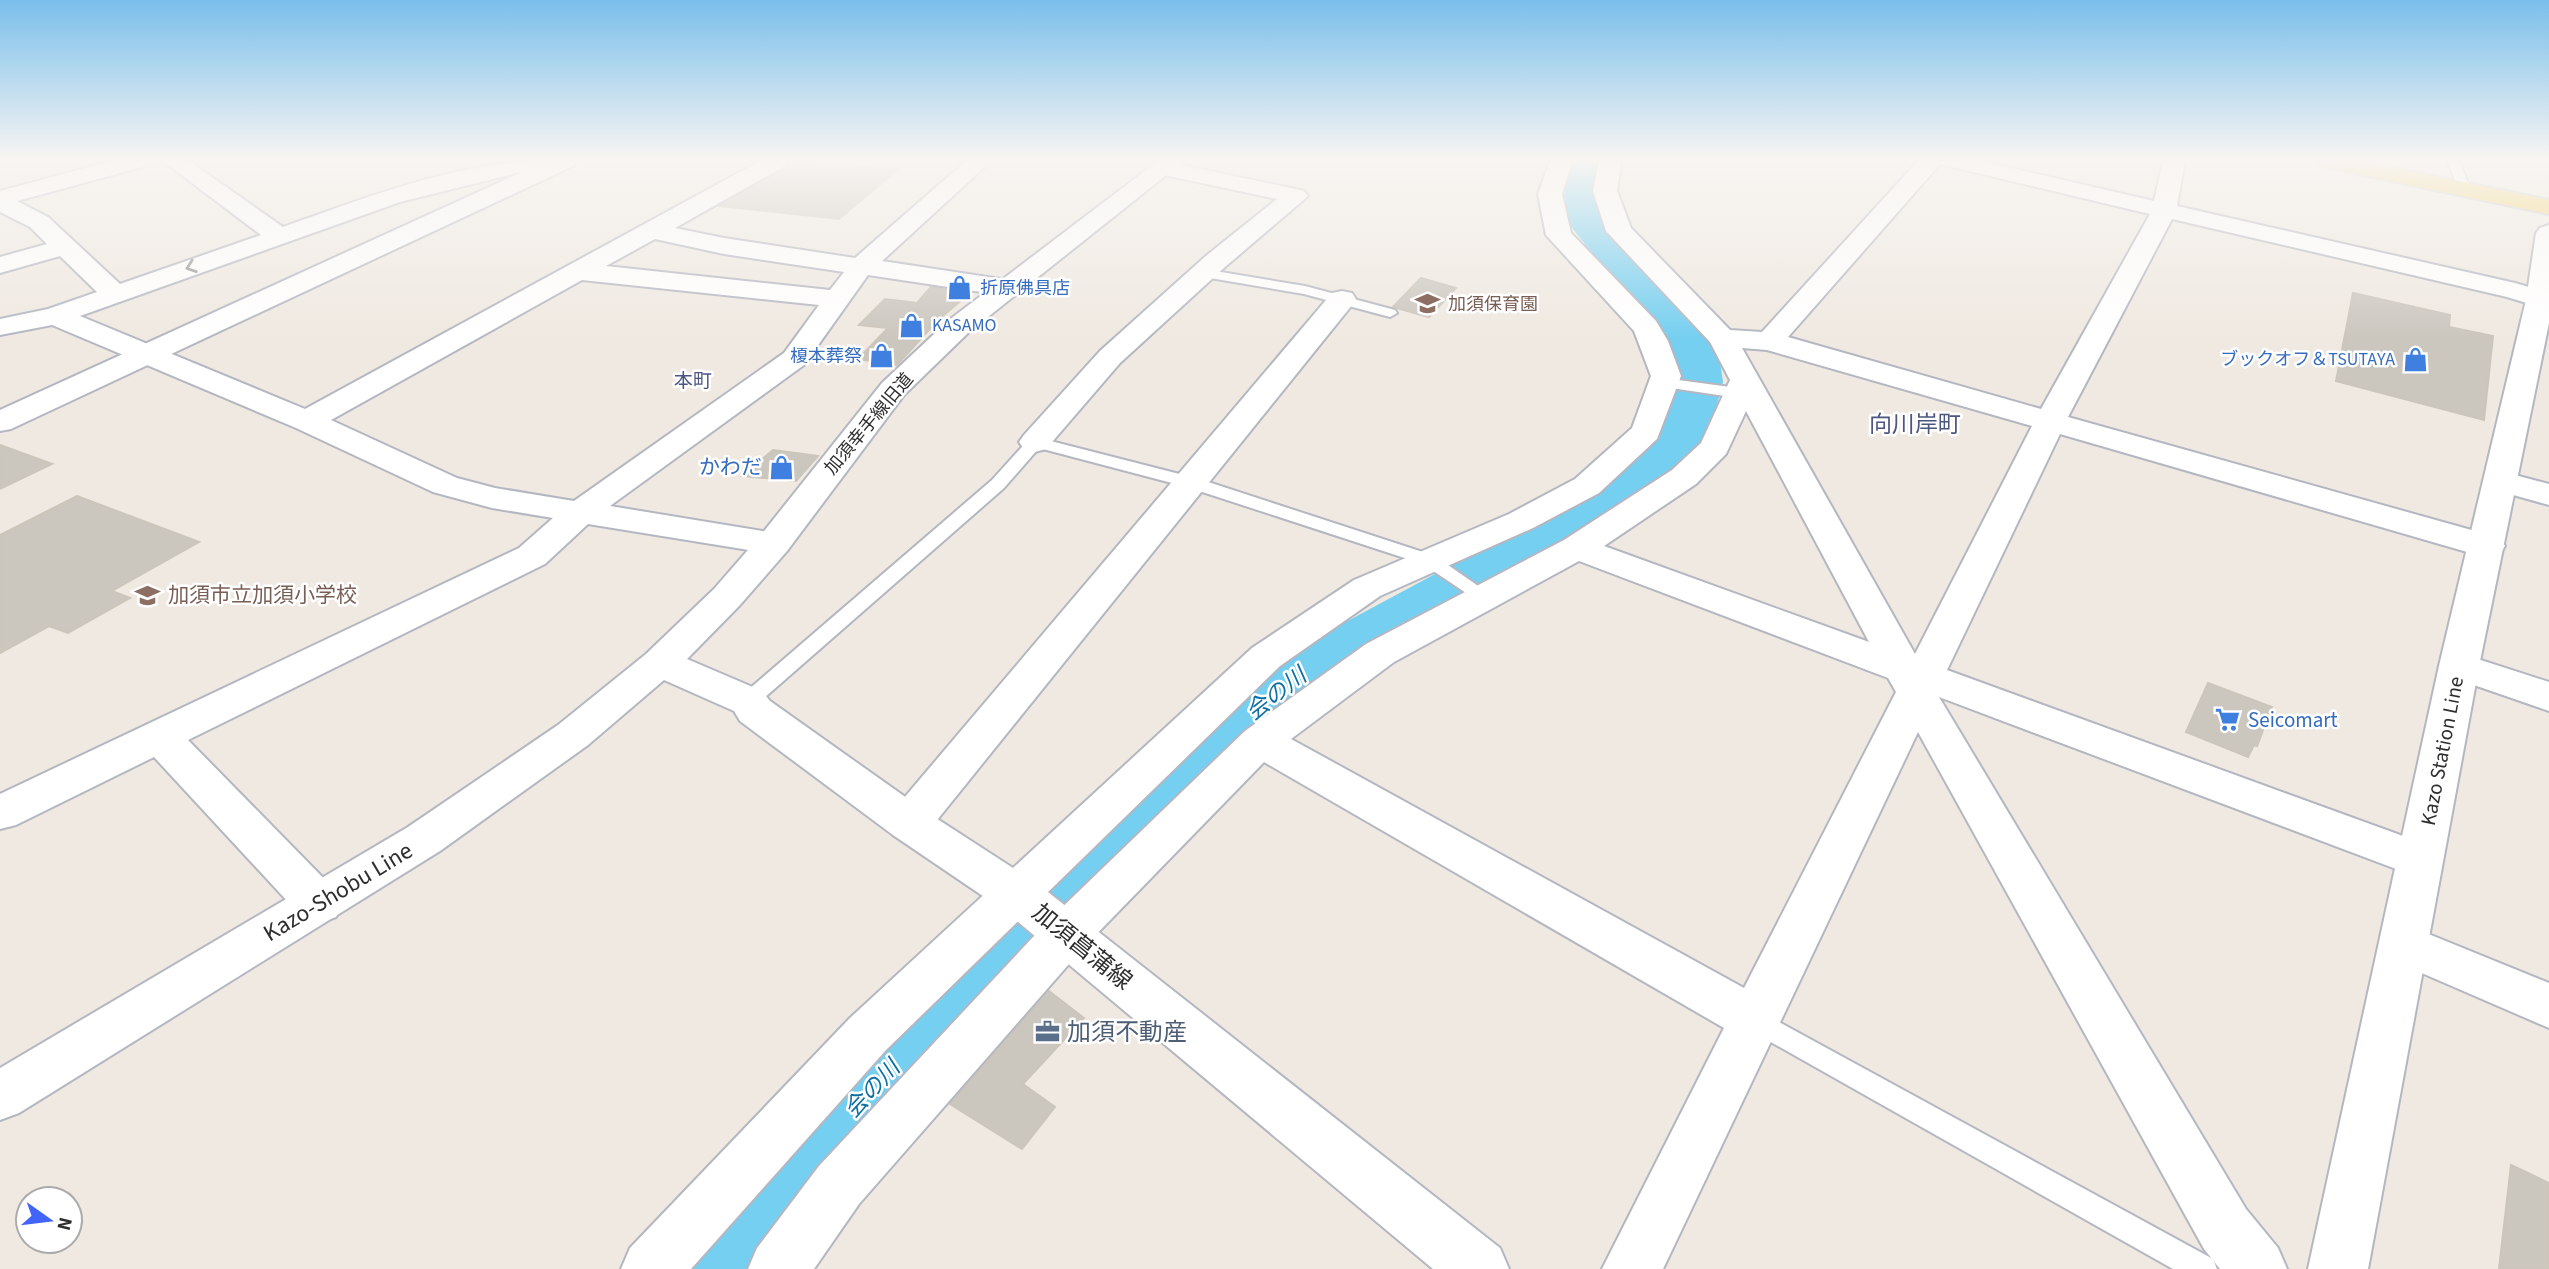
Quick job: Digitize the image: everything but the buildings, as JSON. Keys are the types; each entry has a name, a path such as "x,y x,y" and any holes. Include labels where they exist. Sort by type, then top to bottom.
{"street":[{"path":"37,220 115,295"},
{"path":"257,220 278,235"},
{"path":"0,327 55,316 322,220"},
{"path":"0,422 438,220"},
{"path":"307,421 669,220"},
{"path":"0,813 532,556 580,512 794,359 861,266 913,220"},
{"name":"加須幸手線旧道","path":"660,663 727,597 774,543 893,389 959,326 1096,220"},
{"path":"1035,442 1110,357 1266,220"},
{"path":"778,1269 1040,914 1266,657 1367,588 1521,522 1587,486 1646,432 1666,376 1654,341 1646,327 1559,235 1556,220"},
{"path":"1615,220 1619,231 1722,338 1741,387 1915,680 2225,1229 2257,1269"},
{"path":"1769,341 1878,220"},
{"path":"1632,1269 1755,1020 1915,680 2050,421 2160,220"},
{"path":"2201,220 2515,290 2545,301"},
{"path":"651,230 724,246 1008,288"},
{"name":"Kazo Station Line","path":"2339,1269 2459,666 2500,481 2545,301 2549,233"},
{"path":"0,265 65,247"},
{"path":"577,271 838,299"},
{"path":"909,823 1193,483 1342,299"},
{"path":"55,316 307,421 445,485 492,498 774,543"},
{"path":"1722,338 1769,341 2487,546"},
{"path":"651,1269 868,1034 1040,914 1260,741 1380,653 1577,548 1684,477 1714,447 1741,387"},
{"path":"2500,481 2549,495"},
{"path":"1577,548 1915,680 2420,860"},
{"name":"加須菖蒲線","path":"660,663 748,701 755,711 1040,914 1479,1269"},
{"name":"Kazo-Shobu Line","path":"0,1096 319,904 500,789 660,663"},
{"path":"2459,666 2549,697"},
{"path":"158,736 319,904"},
{"path":"1260,741 1755,1020"},
{"path":"2404,944 2549,1006"}],"lane":[{"path":"1203,273 1342,299 1390,313"},
{"path":"1664,383 1741,387"},
{"path":"748,701 998,484 1035,442 1193,483 1429,560 1485,597"},
{"path":"1755,1020 2202,1269"}],"waterway":[{"name":"会の川","path":"720,1269 756,1213 952,1008 1141,800 1310,667 1522,550 1650,474 1682,442 1700,382 1696,355 1587,220"}],"place":[{"name":"折原佛具店","path":"960,288"},
{"name":"加須保育園","path":"1428,304"},
{"name":"KASAMO","path":"912,325"},
{"name":"榎本葬祭","path":"882,356"},
{"name":"ブックオフ＆TSUTAYA","path":"2415,359"},
{"name":"かわだ","path":"782,467"},
{"name":"加須市立加須小学校","path":"148,595"},
{"name":"Seicomart","path":"2228,720"},
{"name":"加須不動産","path":"1047,1032"}],"district":[{"name":"本町","path":"693,381"},
{"name":"向川岸町","path":"1915,424"}]}
